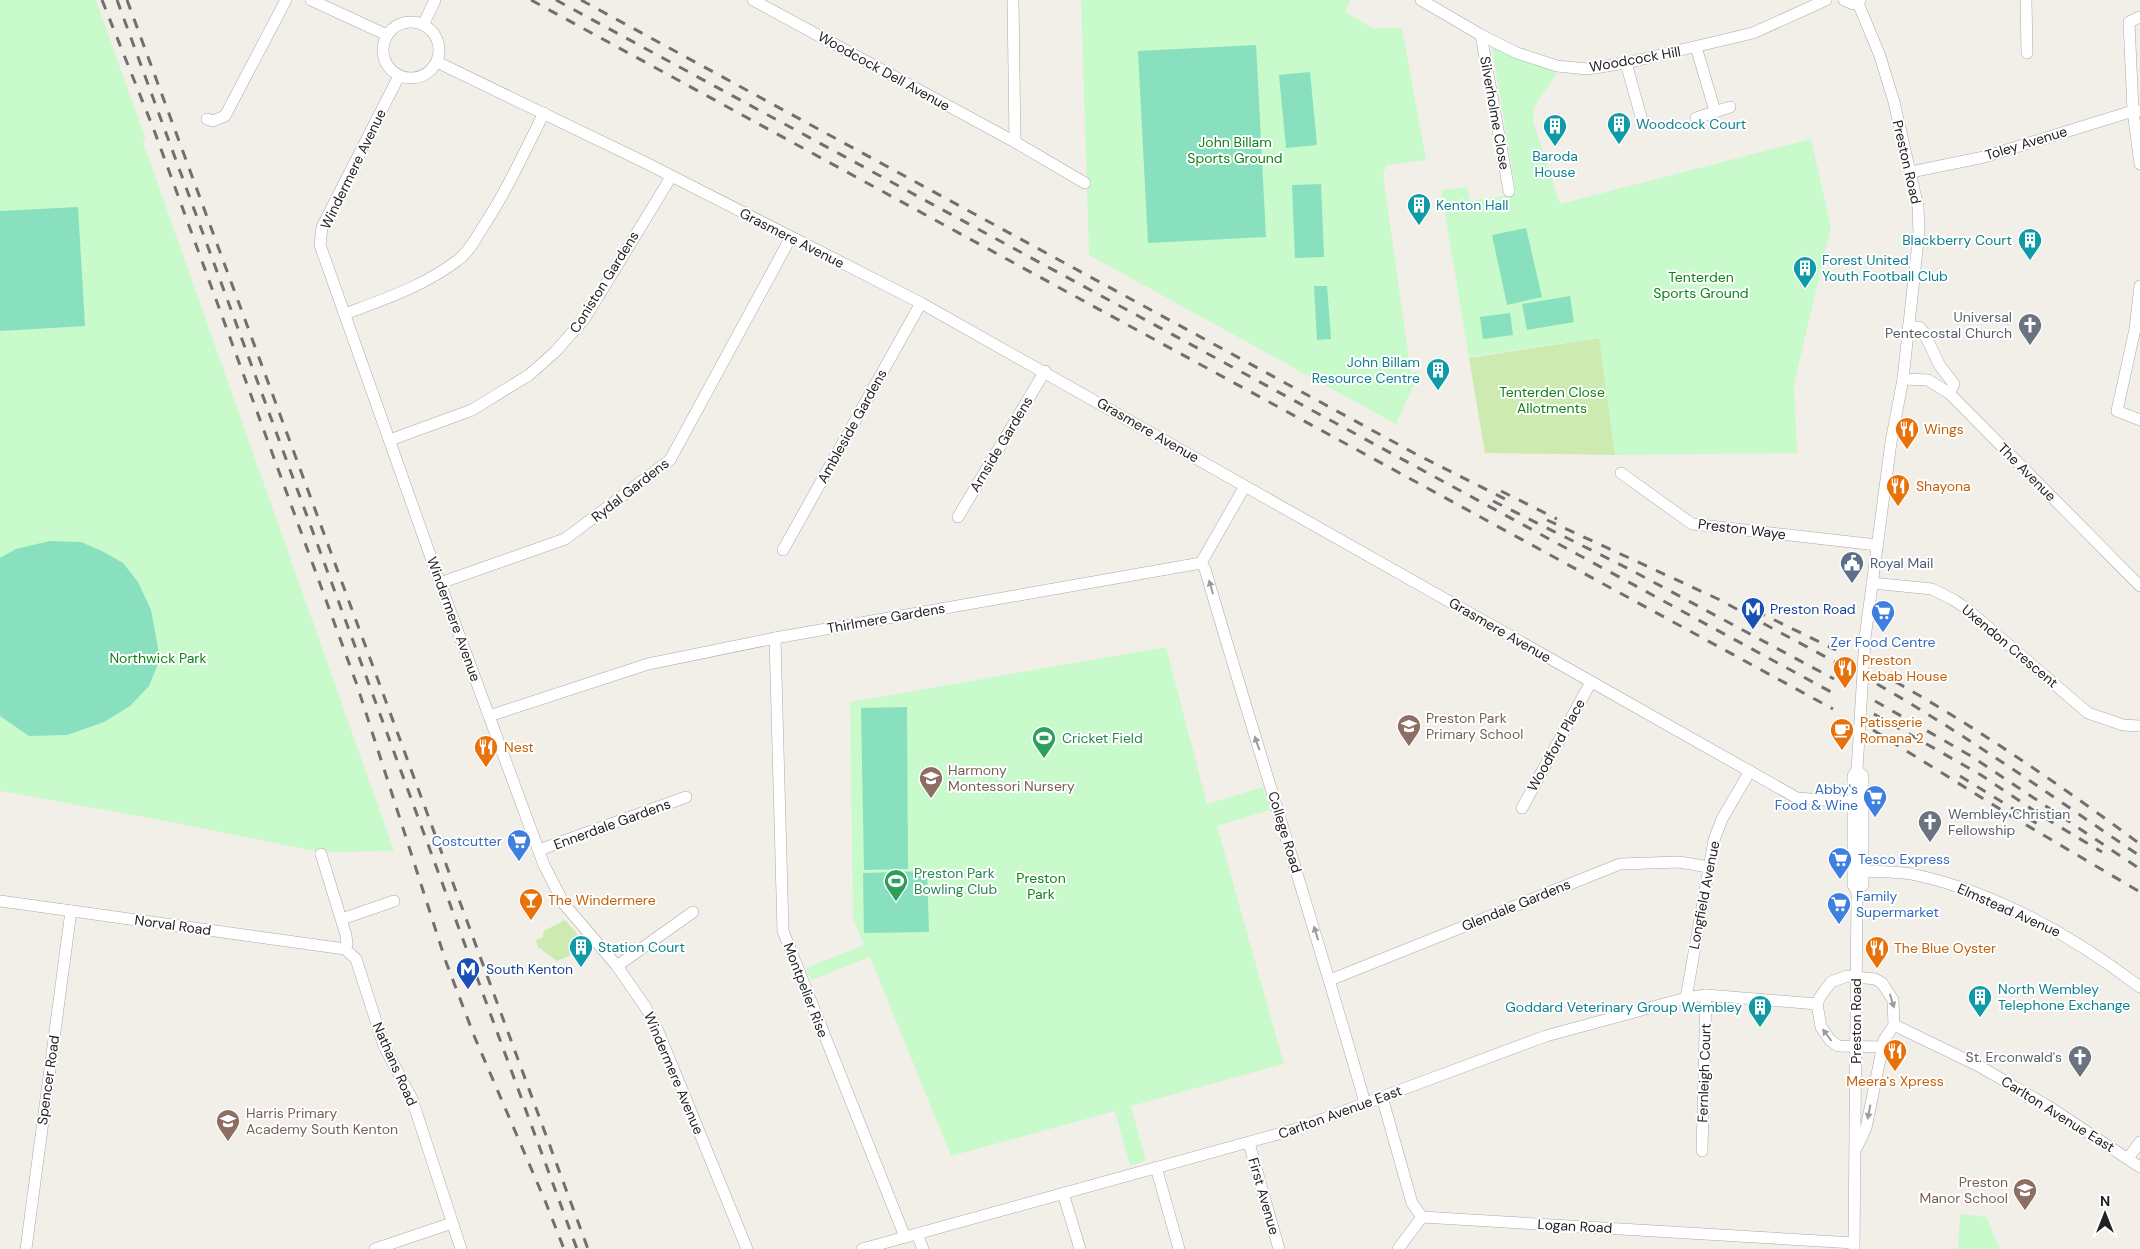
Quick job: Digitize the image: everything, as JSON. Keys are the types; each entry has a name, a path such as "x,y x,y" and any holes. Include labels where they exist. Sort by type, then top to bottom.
{"street":[{"path":"207,119 213,121 225,116 286,0"},
{"path":"311,0 387,35"},
{"path":"423,25 436,0"},
{"name":"Woodcock Dell Avenue","path":"753,0 1015,142 1085,183"},
{"path":"1013,0 1015,142"},
{"name":"Woodcock Hill","path":"1421,0 1481,35 1518,53 1557,66 1587,69 1626,63 1753,34 1826,0"},
{"path":"1844,0 1852,4 1859,1"},
{"path":"2026,0 2027,53"},
{"name":"Preston Road","path":"1854,1246 1857,891 1853,885 1853,776 1857,770 1864,644 1891,442 1902,379 1919,232 1918,207 1912,172 1880,56 1859,1"},
{"path":"2140,17 2129,22 2140,164"},
{"path":"410,22 423,25 437,39 439,48 437,62 423,76 414,78 399,76 385,62 383,52 387,35 400,24 410,22"},
{"name":"Silverholme Close","path":"1481,35 1509,191"},
{"path":"1696,47 1715,112"},
{"name":"Grasmere Avenue","path":"437,62 544,113 921,303 1591,682 1802,799 1852,802"},
{"path":"1626,63 1643,124"},
{"name":"Windermere Avenue","path":"399,76 322,227 320,245 440,584 539,850 564,904 618,966 646,1008 658,1031 747,1249"},
{"path":"1696,118 1730,107"},
{"name":"Toley Avenue","path":"1912,172 1984,157 2136,111"},
{"path":"346,314 430,279 460,259 476,239 502,198 544,113"},
{"name":"Coniston Gardens","path":"390,440 472,410 529,375 555,352 585,318 671,177"},
{"name":"Rydal Gardens","path":"440,584 565,539 670,460 791,237"},
{"path":"2140,286 2135,329 2117,410 2140,420"},
{"name":"Ambleside Gardens","path":"783,550 921,303"},
{"path":"1908,327 1919,327 1924,331 1940,366 1954,384 1949,393"},
{"path":"1928,380 1940,366"},
{"name":"Arnside Gardens","path":"958,517 1045,372"},
{"name":"The Avenue","path":"1902,379 1928,380 1949,393 2140,586"},
{"name":"Preston Waye","path":"1621,473 1692,524 1877,545"},
{"path":"1201,563 1245,486"},
{"name":"Thirlmere Gardens","path":"489,716 648,664 776,638 1201,563"},
{"name":"College Road","path":"1201,563 1205,568 1248,718 1272,789 1365,1103"},
{"name":"Uxendon Crescent","path":"1872,584 1932,589 1941,593 1967,609 2088,713 2123,725 2140,726"},
{"name":"Montpelier Rise","path":"776,638 783,932 906,1237"},
{"name":"Woodford Place","path":"1522,808 1591,682"},
{"name":"Preston Road","path":"1857,770 1863,776 1863,871 1862,885 1857,891"},
{"name":"Longfield Avenue","path":"1686,998 1714,840 1722,819 1750,771"},
{"name":"Ennerdale Gardens","path":"539,850 686,797"},
{"path":"321,854 342,919 347,944 345,949"},
{"name":"Glendale Gardens","path":"1330,980 1620,864 1680,862 1709,867"},
{"name":"Elmstead Avenue","path":"1863,871 1914,874 1969,891 2049,926 2072,939 2140,987"},
{"name":"Norval Road","path":"0,901 345,949"},
{"path":"342,919 394,901"},
{"name":"Spencer Road","path":"26,1249 72,911"},
{"path":"618,966 693,912"},
{"name":"Nathans Road","path":"345,949 356,959 384,1046 412,1099 461,1249"},
{"path":"1856,976 1875,979 1886,988 1893,1000 1894,1025 1884,1040 1882,1047 1856,1048 1838,1046 1830,1040 1821,1027 1817,1004 1831,982 1840,978 1856,976"},
{"name":"Carlton Avenue East","path":"862,1249 1296,1129 1546,1036 1686,998 1706,995 1817,1004"},
{"name":"Fernleigh Court","path":"1702,1151 1706,995"},
{"name":"Carlton Avenue East","path":"1894,1025 1979,1066 2052,1108 2140,1167"},
{"name":"Preston Road","path":"1855,1151 1866,1128 1882,1047"},
{"path":"1382,1096 1412,1203 1422,1217 1398,1249"},
{"path":"2128,1158 2140,1142"},
{"name":"First Avenue","path":"1249,1143 1279,1249"},
{"path":"1156,1167 1179,1249"},
{"path":"1063,1193 1080,1249"},
{"name":"Logan Road","path":"1422,1217 1854,1246"},
{"path":"375,1249 452,1223"},
{"path":"917,1234 923,1249"}],"green space":[{"name":"Northwick Park","path":"0,0 96,0 146,140 143,142 394,851 320,852 166,821 0,791"},
{"name":"John Billam Sports Ground","path":"1081,0 1350,0 1346,12 1372,28 1402,28 1426,160 1387,165 1383,174 1411,373 1420,371 1396,424 1089,255"},
{"path":"1256,45 1266,237 1148,243 1138,51"},
{"name":"Tenterden Sports Ground","path":"1492,47 1557,73 1534,107 1533,121 1560,204 1811,139 1831,227 1794,384 1797,453 1615,455 1599,338 1469,357 1441,190 1467,187 1470,201 1516,194"},
{"path":"1310,72 1317,145 1286,148 1279,75"},
{"path":"1321,184 1324,257 1295,258 1292,185"},
{"path":"78,207 85,326 0,331 0,211"},
{"path":"1526,228 1542,297 1507,305 1492,235"},
{"path":"1314,286 1327,286 1331,339 1317,340"},
{"path":"1570,296 1574,322 1527,330 1522,304"},
{"path":"1510,313 1513,335 1483,339 1480,317"},
{"name":"Tenterden Close Allotments","path":"1600,338 1615,455 1485,453 1469,358"},
{"path":"50,541 81,542 123,563 138,582 151,610 160,659 149,686 130,706 104,722 67,735 29,736 0,716 0,558 16,549"},
{"name":"Preston Park","path":"1166,647 1207,804 1263,787 1270,810 1217,826 1284,1064 1131,1106 1146,1161 1130,1166 1115,1111 951,1156 870,957 811,980 806,968 864,945 853,918 850,702"},
{"path":"907,707 908,869 864,870 861,708"},
{"name":"Preston Park Bowling Club","path":"927,871 929,932 864,933 863,873"},
{"path":"565,920 589,948 557,961 538,947 536,940 542,938 544,931"},
{"path":"1960,1214 1986,1217 2000,1249 1958,1249"}],"railway":[{"path":"102,0 154,130 357,685 446,962 475,1038 564,1249"},
{"path":"117,0 577,1249"},
{"path":"127,0 588,1249"},
{"path":"531,0 1833,709"},
{"path":"556,0 1833,693"},
{"path":"581,0 1414,453 1507,500"},
{"path":"1501,491 1557,519"},
{"path":"1493,501 1629,569 1834,679"},
{"path":"1547,520 1718,599 1835,662"},
{"path":"1756,611 1836,650"},
{"path":"1878,672 1946,711 2012,754 2140,844"},
{"path":"1877,684 2043,789 2140,856"},
{"path":"1875,701 1971,756 2140,869"},
{"path":"1874,714 1981,775 2045,818 2102,852"},
{"path":"1873,730 2011,816 2140,892"},
{"path":"1960,776 2041,826"}],"place":[{"name":"Woodcock Court","path":"1619,145"},
{"name":"Baroda House","path":"1555,147"},
{"name":"Kenton Hall","path":"1419,226"},
{"name":"Blackberry Court","path":"2030,261"},
{"name":"Forest United Youth Football Club","path":"1805,289"},
{"name":"Universal Pentecostal Church","path":"2030,346"},
{"name":"John Billam Resource Centre","path":"1438,391"},
{"name":"Wings","path":"1907,450"},
{"name":"Shayona","path":"1898,507"},
{"name":"Royal Mail","path":"1852,584"},
{"name":"Preston Road","path":"1753,630"},
{"name":"Zer Food Centre","path":"1883,633"},
{"name":"Preston Kebab House","path":"1845,689"},
{"name":"Preston Park Primary School","path":"1409,747"},
{"name":"Patisserie Romana 2","path":"1842,751"},
{"name":"Cricket Field","path":"1044,759"},
{"name":"Nest","path":"486,768"},
{"name":"Harmony Montessori Nursery","path":"931,799"},
{"name":"Abby's Food & Wine","path":"1875,818"},
{"name":"Wembley Christian Fellowship","path":"1930,843"},
{"name":"Costcutter","path":"519,862"},
{"name":"Tesco Express","path":"1840,880"},
{"name":"Preston Park Bowling Club","path":"896,902"},
{"name":"The Windermere","path":"531,921"},
{"name":"Family Supermarket","path":"1839,925"},
{"name":"Station Court","path":"581,968"},
{"name":"The Blue Oyster","path":"1877,969"},
{"name":"South Kenton","path":"468,990"},
{"name":"North Wembley Telephone Exchange","path":"1980,1018"},
{"name":"Goddard Veterinary Group Wembley","path":"1760,1028"},
{"name":"Meera's Xpress","path":"1895,1072"},
{"name":"St. Erconwald's","path":"2080,1078"},
{"name":"Harris Primary Academy South Kenton","path":"228,1142"},
{"name":"Preston Manor School","path":"2025,1211"}]}
